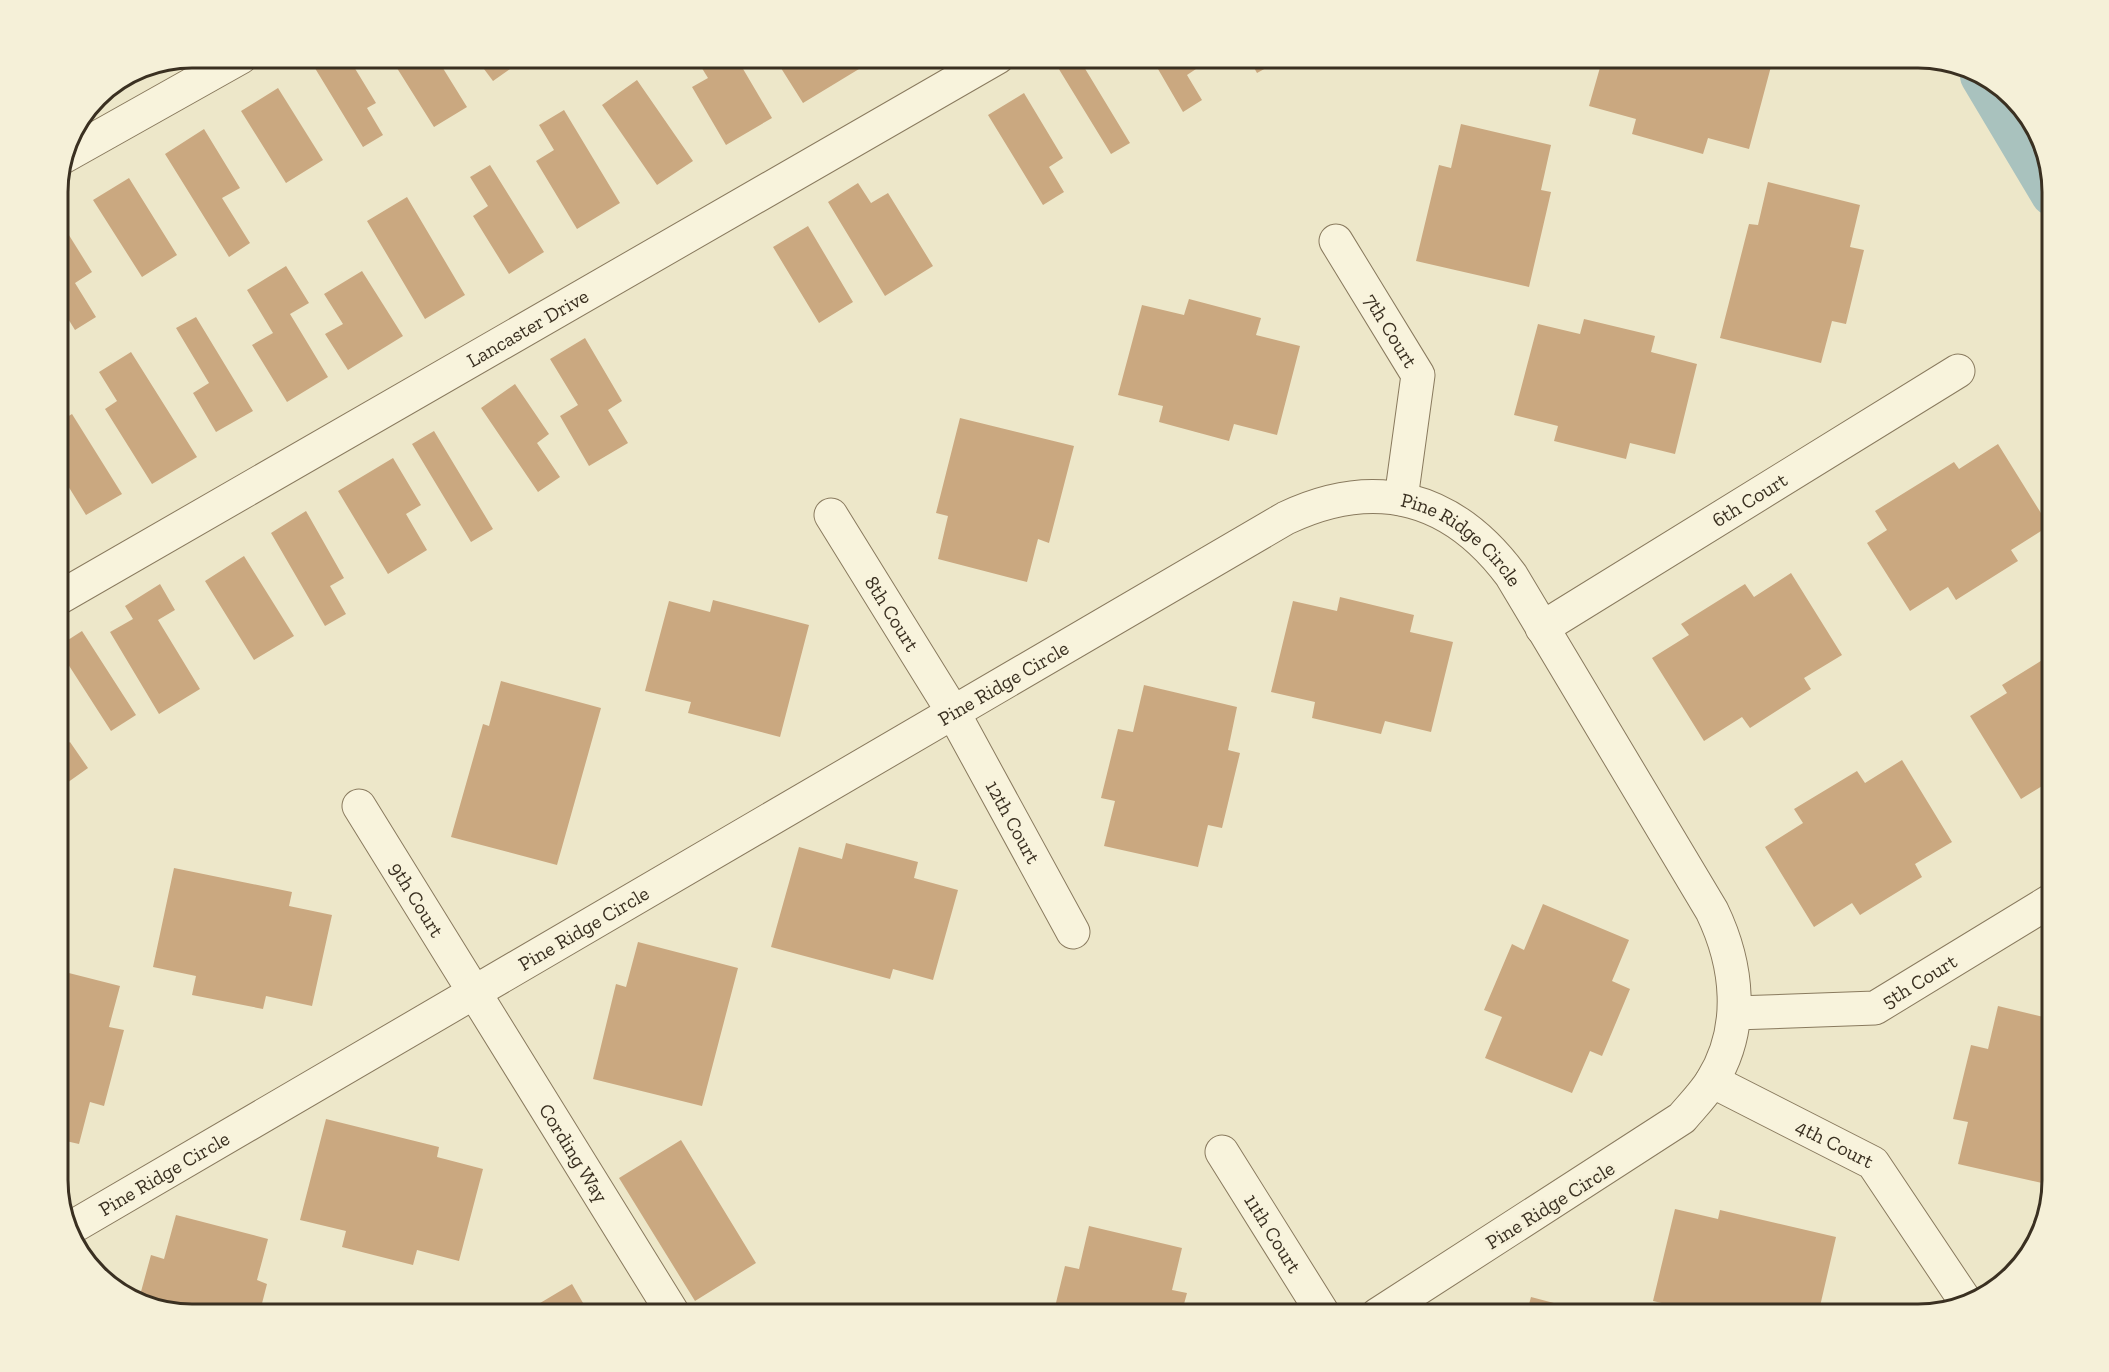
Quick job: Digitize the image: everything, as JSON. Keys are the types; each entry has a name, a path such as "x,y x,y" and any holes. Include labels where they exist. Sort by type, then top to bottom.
{"street":[{"path":"75,151 222,68"},
{"name":"Lancaster Drive","path":"68,593 979,68"},
{"name":"7th Court","path":"1336,241 1418,375 1401,499"},
{"name":"6th Court","path":"1542,628 1958,370"},
{"name":"Pine Ridge Circle","path":"76,1225 1286,518 1314,505 1342,497 1372,496 1401,499 1447,515 1479,538 1511,575 1712,911 1724,937 1732,965 1735,1013"},
{"name":"8th Court","path":"831,515 953,712"},
{"name":"12th Court","path":"953,712 1073,932"},
{"name":"9th Court","path":"359,806 474,992"},
{"name":"5th Court","path":"1735,1013 1875,1008 2042,906"},
{"name":"Cording Way","path":"474,992 667,1304"},
{"path":"1712,1081 1726,1052 1735,1013"},
{"name":"Pine Ridge Circle","path":"1394,1304 1659,1135 1682,1118 1712,1081"},
{"name":"4th Court","path":"1712,1081 1873,1163 1962,1296"},
{"name":"11th Court","path":"1222,1152 1317,1304"}],"building":[{"path":"315,68 355,68 376,103 367,108 383,135 363,147"},
{"path":"397,68 443,68 467,107 434,127"},
{"path":"483,68 511,68 493,81"},
{"path":"702,68 742,68 772,118 726,145 692,87 708,78"},
{"path":"781,68 858,68 859,69 803,103"},
{"path":"1058,68 1085,68 1130,143 1111,154"},
{"path":"1157,68 1198,68 1187,75 1202,100 1183,112"},
{"path":"1254,68 1266,68 1257,73"},
{"path":"1600,68 1771,68 1749,149 1708,138 1703,154 1632,134 1636,119 1589,106"},
{"path":"637,80 693,161 657,185 602,105"},
{"path":"278,88 323,160 286,183 241,111"},
{"path":"1024,93 1063,158 1049,167 1064,192 1043,205 988,115"},
{"path":"564,110 620,203 577,229 536,161 554,150 539,125"},
{"path":"1461,124 1551,145 1541,190 1551,192 1529,287 1416,261 1439,165 1451,168"},
{"path":"204,129 240,188 222,198 250,243 229,257 165,154"},
{"path":"490,165 544,252 509,274 473,216 488,206 470,177"},
{"path":"129,178 177,255 142,277 93,200"},
{"path":"1768,182 1860,205 1850,247 1864,250 1846,324 1832,321 1821,363 1720,338 1749,224 1758,225"},
{"path":"858,183 871,203 888,193 933,266 885,296 828,202"},
{"path":"407,197 465,295 425,319 367,221"},
{"path":"808,226 853,302 819,323 773,247"},
{"path":"68,234 92,272 75,283 96,317 75,330 68,319"},
{"path":"286,266 309,303 290,314 328,377 287,402 252,345 273,333 247,290"},
{"path":"362,271 403,336 348,370 325,334 343,324 324,294"},
{"path":"1189,299 1261,318 1256,335 1300,346 1277,435 1234,424 1229,441 1159,422 1163,406 1118,395 1142,305 1184,315"},
{"path":"196,317 253,411 216,432 193,393 209,383 176,328"},
{"path":"1584,319 1655,336 1651,352 1697,364 1675,454 1630,443 1626,459 1554,441 1558,426 1514,415 1538,324 1580,334"},
{"path":"585,338 622,401 608,410 628,443 589,466 560,416 578,405 550,359"},
{"path":"131,352 197,457 152,484 105,409 117,401 99,372"},
{"path":"515,384 549,434 537,443 560,477 538,492 481,408"},
{"path":"72,414 122,494 86,515 68,486 68,416"},
{"path":"960,418 1074,446 1049,543 1038,539 1027,582 938,559 948,516 936,513"},
{"path":"434,431 493,529 471,542 412,444"},
{"path":"1998,444 2042,515 2042,530 2011,550 2018,561 1956,600 1948,587 1910,611 1867,543 1887,530 1875,511 1954,462 1959,469"},
{"path":"393,458 421,505 406,514 427,550 388,574 338,491"},
{"path":"306,511 344,578 330,586 346,614 325,626 271,533"},
{"path":"244,556 294,636 254,660 205,581"},
{"path":"1791,573 1842,655 1804,678 1811,689 1750,728 1742,717 1704,741 1652,658 1689,635 1681,624 1745,584 1754,597"},
{"path":"160,584 175,610 158,620 200,689 159,714 110,632 133,619 125,606"},
{"path":"1340,597 1414,615 1410,632 1453,642 1431,732 1385,721 1381,734 1312,718 1315,702 1271,692 1293,601 1337,611"},
{"path":"713,600 809,625 780,737 688,713 691,702 645,691 669,601 710,612"},
{"path":"82,631 136,715 111,731 68,664 68,640"},
{"path":"2042,660 2042,786 2021,799 1970,716 2007,693 2002,685"},
{"path":"501,681 601,708 557,865 451,837 483,724 489,726"},
{"path":"1144,685 1237,707 1228,750 1240,753 1222,828 1208,825 1198,867 1104,846 1115,801 1101,798 1118,729 1133,732"},
{"path":"70,742 88,768 68,782 68,743"},
{"path":"1902,760 1952,842 1915,864 1922,877 1860,915 1852,903 1814,927 1765,847 1803,823 1794,809 1857,771 1865,783"},
{"path":"846,843 918,862 914,878 958,890 933,980 893,969 890,979 771,947 799,847 842,859"},
{"path":"174,868 292,892 289,906 332,915 312,1006 266,996 263,1009 192,995 196,976 153,967"},
{"path":"1543,904 1629,940 1612,981 1630,989 1602,1056 1590,1051 1572,1093 1485,1058 1502,1017 1484,1010 1512,944 1524,950"},
{"path":"638,942 738,968 702,1106 593,1079 616,984 626,987"},
{"path":"68,973 120,986 109,1027 124,1030 104,1106 90,1102 79,1144 68,1142"},
{"path":"1998,1006 2042,1017 2042,1183 1958,1164 1968,1122 1953,1119 1971,1045 1988,1049"},
{"path":"326,1119 439,1147 437,1157 483,1169 459,1261 417,1250 413,1265 342,1247 346,1231 300,1220"},
{"path":"681,1140 756,1263 695,1301 619,1178"},
{"path":"1675,1209 1718,1219 1720,1210 1836,1237 1821,1304 1666,1304 1653,1301"},
{"path":"176,1215 268,1239 257,1280 267,1284 262,1304 175,1303 140,1294 151,1255 164,1259"},
{"path":"1089,1226 1182,1248 1172,1290 1187,1293 1184,1304 1056,1304 1065,1266 1079,1269"},
{"path":"572,1284 584,1304 538,1304"},
{"path":"1531,1297 1558,1304 1529,1304"}],"waterway":[{"path":"1989,90 2040,175"}]}
